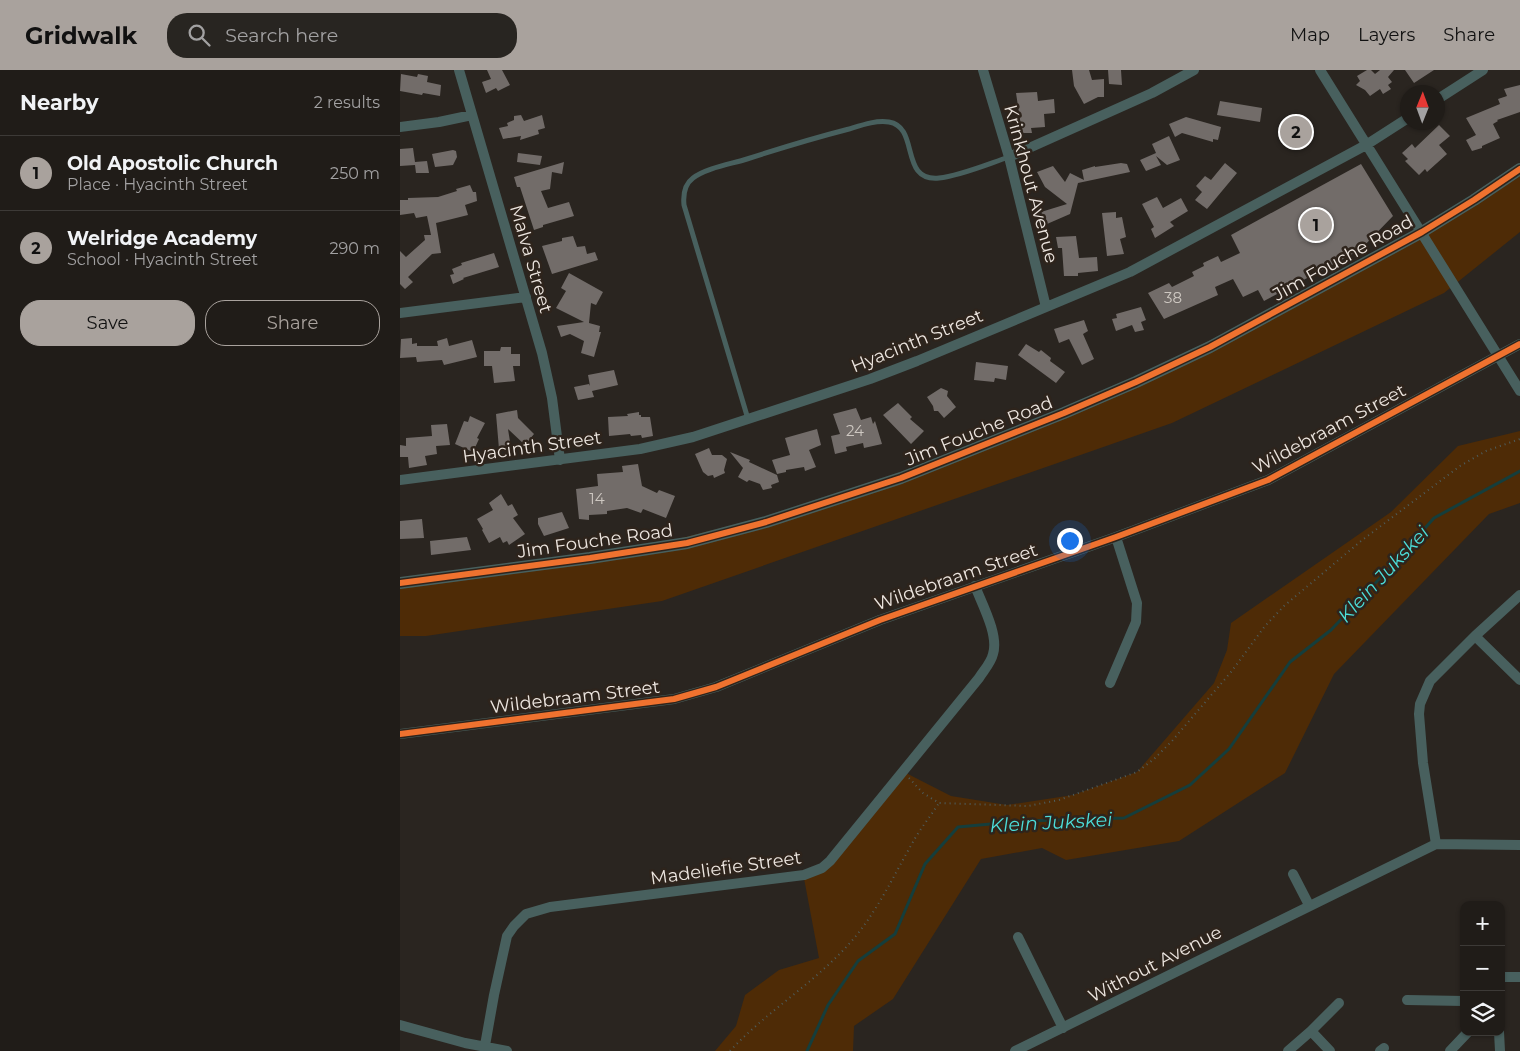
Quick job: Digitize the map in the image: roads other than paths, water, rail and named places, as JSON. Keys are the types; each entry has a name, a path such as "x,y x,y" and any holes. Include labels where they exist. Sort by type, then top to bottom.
{"street":[{"name":"Malva Street","path":"459,70 548,374 560,460"},
{"name":"Krinkhout Avenue","path":"983,70 1008,157 1046,307"},
{"path":"1008,157 1152,93 1194,70"},
{"path":"1320,70 1520,391"},
{"path":"1445,94 1483,70"},
{"path":"400,127 472,115"},
{"name":"Hyacinth Street","path":"400,480 640,449 668,443 870,379 1148,263 1366,145 1400,123"},
{"name":"Jim Fouche Road","path":"400,583 687,543 766,522 901,478 1064,413 1210,348 1422,232 1520,169"},
{"path":"400,314 526,297"},
{"name":"Wildebraam Street","path":"400,734 650,703 692,695 716,687 880,620 1116,537 1268,480 1520,344"},
{"path":"1110,684 1138,614 1137,603 1116,537"},
{"name":"Madeliefie Street","path":"484,1049 505,944 514,926 526,914 550,908 804,875 816,871 830,861 980,678 993,654 993,635 975,586"},
{"path":"1436,844 1423,763 1419,714 1420,704 1430,681 1520,595"},
{"path":"1476,636 1520,680"},
{"name":"Without Avenue","path":"1015,1051 1436,844 1520,845"},
{"path":"1293,874 1309,905"},
{"path":"1018,937 1063,1028"},
{"path":"1505,977 1520,977"},
{"path":"1407,1000 1460,1001"},
{"path":"1288,1051 1339,1003"},
{"path":"400,1025 484,1049 507,1051"},
{"path":"1311,1031 1330,1051"},
{"path":"1450,1051 1464,1036"},
{"path":"1499,1036 1500,1051"}],"lane":[{"path":"748,419 684,205 684,194 692,178 713,169 815,137 881,121 894,123 902,128 914,163 921,174 927,177 945,177 1008,157"}],"waterway":[{"name":"Klein Jukskei","path":"807,1051 828,1005 858,961 895,934 925,864 958,827 1024,821 1124,818 1190,785 1229,749 1290,662 1331,630 1434,518 1520,471"}],"place":[{"name":"Welridge Academy","path":"1296,132"},
{"name":"Old Apostolic Church","path":"1316,225"}]}
